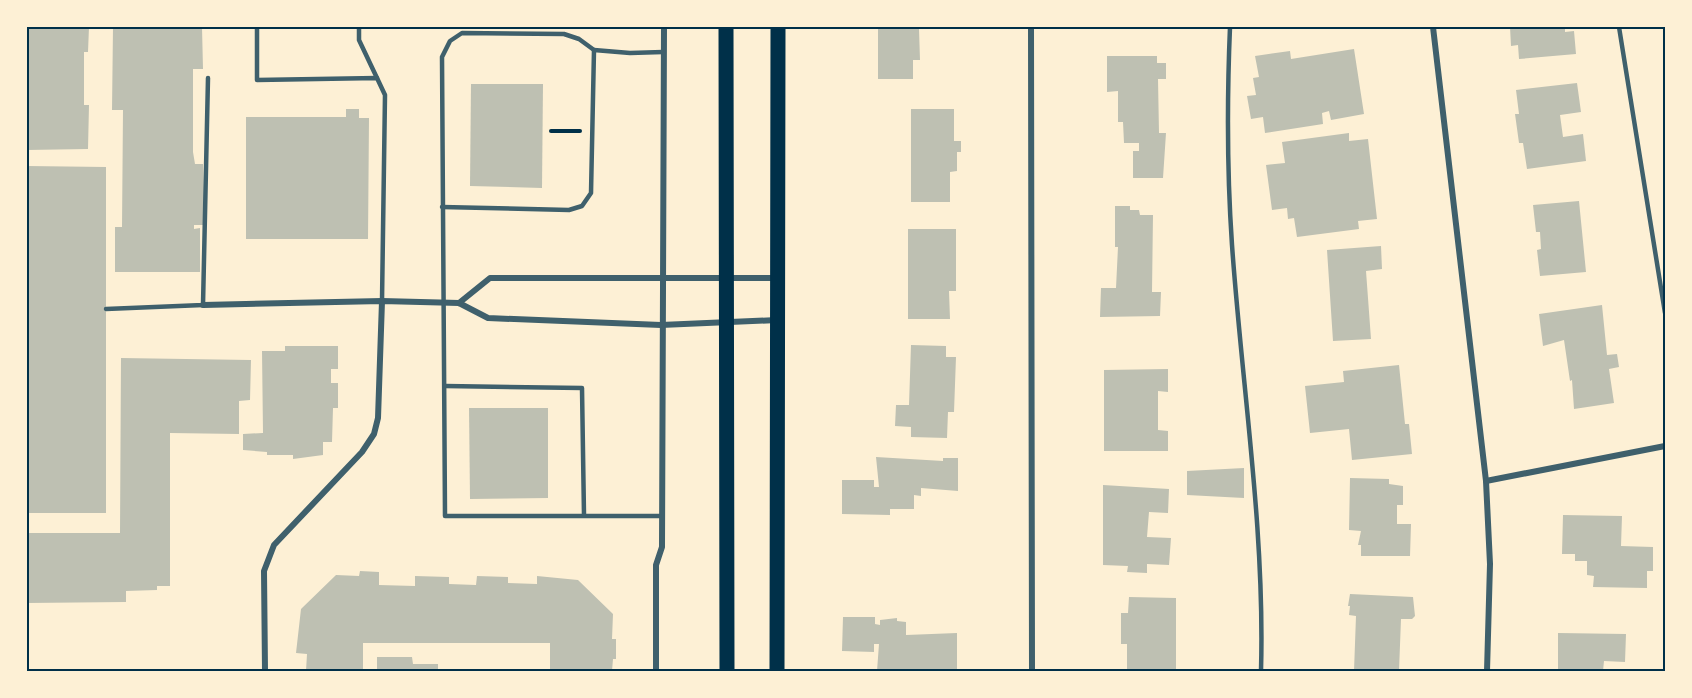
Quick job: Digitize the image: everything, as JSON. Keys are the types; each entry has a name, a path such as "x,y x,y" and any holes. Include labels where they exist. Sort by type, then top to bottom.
{"main road":[{"path":"726,27 727,671"},
{"path":"777,671 778,27"}],"street":[{"path":"656,671 656,565 662,547 661,325 664,27"},
{"path":"1031,27 1032,671"},
{"path":"1433,27 1486,481 1490,564 1487,671"},
{"path":"459,303 490,278 778,278"},
{"path":"203,305 382,301 459,303 488,318 661,325 777,320"},
{"path":"265,671 264,571 274,544 362,452 374,434 378,418 382,301"},
{"path":"1486,481 1665,446"}],"lane":[{"path":"257,27 257,80 377,78"},
{"path":"359,27 359,40 385,95 382,301"},
{"path":"1230,27 1228,83 1232,244 1256,516 1262,671"},
{"path":"1619,27 1665,313"},
{"path":"662,516 584,514 445,516 442,57 450,41 462,33 564,34 594,50 630,53 663,52"},
{"path":"442,207 569,210 582,206 591,193 594,50"},
{"path":"106,309 203,305 208,78"},
{"path":"445,386 582,388 584,514"}],"building":[{"path":"27,27 89,27 88,52 84,52 84,105 89,105 88,149 27,150"},
{"path":"113,27 202,27 203,69 193,69 193,152 195,164 203,164 203,225 194,225 194,229 200,228 200,272 115,272 115,227 122,227 123,110 112,110"},
{"path":"878,27 955,27 955,29 919,29 920,60 913,60 913,79 878,79"},
{"path":"1510,27 1565,27 1565,32 1574,31 1576,54 1519,59 1518,45 1511,46"},
{"path":"1354,49 1364,114 1331,120 1329,111 1322,113 1323,124 1265,133 1263,117 1251,119 1247,96 1256,95 1253,78 1259,77 1255,56 1290,51 1291,59"},
{"path":"1107,56 1157,56 1157,63 1166,63 1166,79 1158,79 1159,133 1166,133 1163,178 1133,178 1133,151 1139,151 1139,143 1124,143 1123,122 1118,122 1118,91 1107,92"},
{"path":"1577,83 1581,112 1560,115 1563,137 1583,134 1586,161 1527,169 1523,143 1519,143 1515,114 1519,114 1516,90"},
{"path":"471,84 543,84 542,188 470,186"},
{"path":"346,109 359,109 359,118 369,118 368,239 246,239 246,117 346,117"},
{"path":"911,109 954,109 954,141 961,141 961,152 957,152 957,171 950,172 950,202 911,202"},
{"path":"1349,133 1349,141 1368,139 1377,219 1358,221 1359,229 1297,237 1294,218 1288,219 1287,208 1272,210 1266,165 1285,163 1282,142"},
{"path":"27,166 106,167 106,513 27,513"},
{"path":"1579,201 1586,272 1540,276 1537,250 1541,249 1540,232 1536,232 1533,205"},
{"path":"1115,206 1130,206 1130,210 1139,210 1140,215 1153,215 1152,292 1161,292 1160,316 1100,317 1101,288 1116,288 1118,247 1115,247"},
{"path":"908,229 956,229 956,291 949,291 950,319 908,319"},
{"path":"1381,246 1382,269 1366,271 1371,339 1333,341 1327,250"},
{"path":"1602,305 1607,355 1617,354 1619,367 1609,369 1614,403 1574,409 1572,380 1570,381 1564,340 1543,346 1539,314"},
{"path":"911,345 946,346 946,357 956,357 954,412 948,412 947,438 911,437 911,427 895,426 896,405 909,405"},
{"path":"285,346 338,346 338,369 331,369 331,383 338,383 338,408 333,408 332,442 323,442 323,455 293,459 293,455 267,455 267,452 243,450 243,434 263,433 262,351 285,351"},
{"path":"121,358 251,360 250,400 239,401 239,434 170,433 170,586 157,586 157,590 126,591 126,602 27,603 27,533 120,533"},
{"path":"1399,365 1405,424 1409,424 1412,454 1352,460 1349,429 1310,433 1305,386 1344,382 1343,371"},
{"path":"1168,369 1168,392 1158,391 1158,430 1168,431 1168,451 1104,451 1104,370"},
{"path":"469,408 548,408 548,498 470,499"},
{"path":"876,457 943,461 943,458 958,458 958,491 921,488 921,496 914,495 914,509 890,509 890,515 842,514 842,480 874,480 874,487 879,487"},
{"path":"1244,468 1244,498 1187,495 1187,471"},
{"path":"1350,478 1389,479 1389,484 1403,486 1403,505 1397,505 1397,524 1411,524 1410,556 1361,556 1361,545 1358,545 1361,531 1349,530"},
{"path":"1103,485 1169,489 1168,513 1149,512 1147,537 1171,538 1169,565 1147,564 1147,573 1127,572 1128,566 1103,565"},
{"path":"1563,515 1622,516 1621,546 1653,547 1653,571 1647,571 1647,588 1593,587 1594,576 1587,575 1587,561 1575,561 1575,554 1562,554"},
{"path":"360,571 379,572 379,585 415,586 415,576 449,577 449,584 476,585 477,576 508,577 508,583 537,584 537,576 578,580 613,614 612,639 616,639 616,659 613,659 612,671 550,671 550,643 363,643 363,671 306,671 307,654 296,653 301,609 336,575 359,576"},
{"path":"1350,594 1413,597 1415,616 1412,619 1401,619 1399,671 1354,671 1356,616 1349,615"},
{"path":"1129,597 1176,598 1176,670 1127,671 1127,644 1121,644 1121,613 1128,613"},
{"path":"843,617 875,617 875,624 880,625 880,620 897,618 897,621 906,622 906,635 957,633 957,671 877,671 879,644 874,644 874,652 842,651"},
{"path":"1558,633 1626,634 1625,662 1604,661 1603,671 1558,671"},
{"path":"377,657 412,657 413,664 438,664 438,671 377,671"}]}
